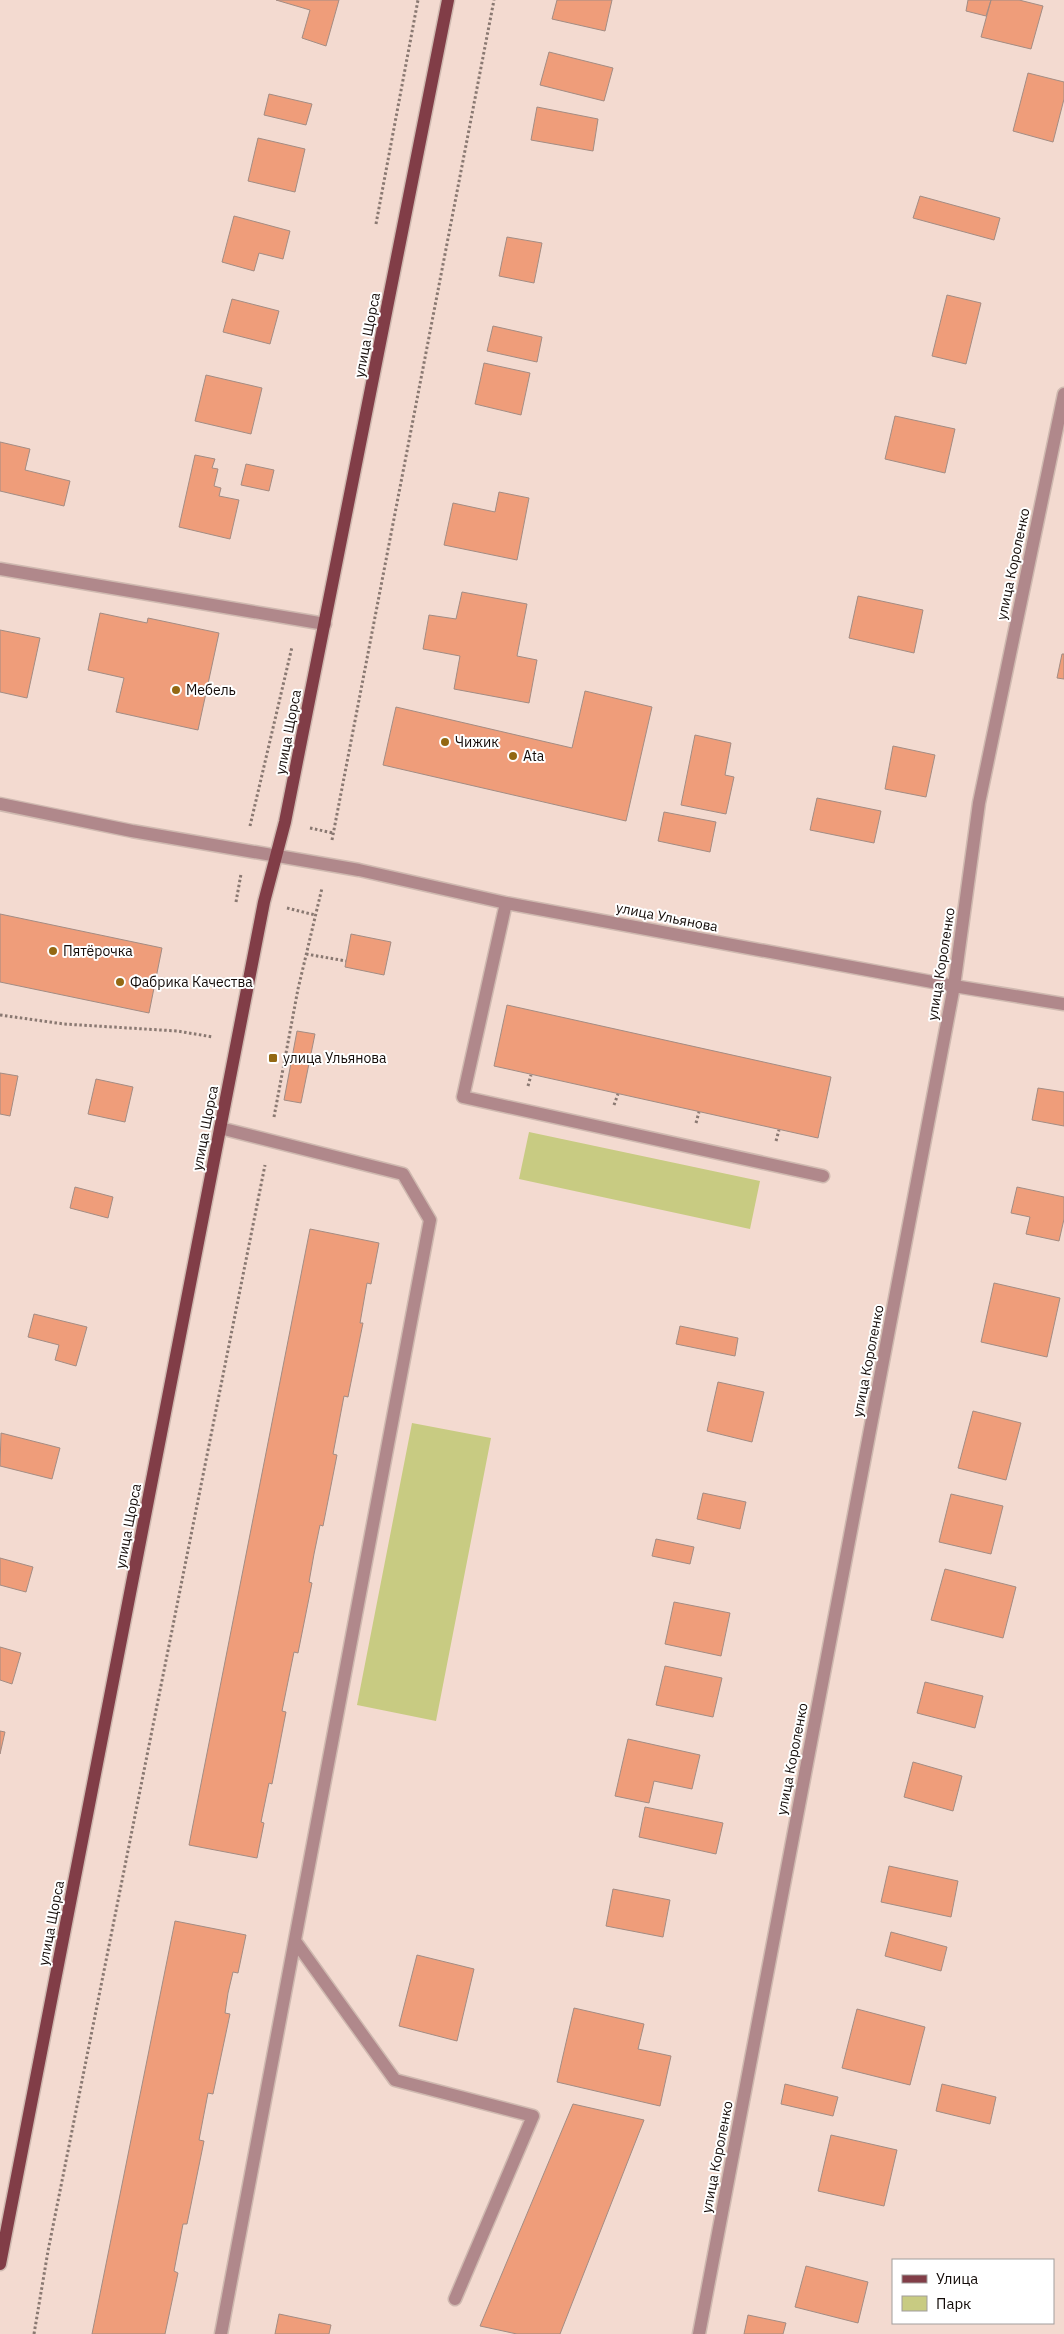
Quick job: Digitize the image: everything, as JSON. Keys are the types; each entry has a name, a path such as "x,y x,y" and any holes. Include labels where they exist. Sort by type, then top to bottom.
{"main road":[{"name":"улица Щорса","path":"0,2264 264,902 286,822 448,0"}],"street":[{"name":"улица Короленко","path":"699,2334 954,986 979,804 1064,394"},
{"path":"0,569 325,624"},
{"name":"улица Ульянова","path":"0,804 276,857 351,868 506,902 954,986 1064,1004"},
{"path":"506,902 463,1097 824,1176"},
{"path":"220,1128 403,1174 430,1220 221,2334"},
{"path":"295,1941 395,2080 533,2116 455,2299"}],"path":[{"path":"306,954 346,961"},
{"path":"0,1015 64,1024 177,1031 214,1037"}],"green space":[{"path":"529,1132 760,1181 750,1229 519,1179"},
{"path":"412,1423 491,1438 436,1721 357,1705"}],"building":[{"path":"276,0 339,0 326,46 302,38 310,10"},
{"path":"557,0 612,0 605,31 552,19"},
{"path":"968,0 991,0 986,16 966,11"},
{"path":"991,0 1019,0 1043,6 1031,49 981,37"},
{"path":"549,52 613,68 604,101 540,85"},
{"path":"1028,73 1064,82 1064,99 1053,142 1013,131"},
{"path":"269,94 312,104 306,125 264,115"},
{"path":"537,107 598,119 593,151 531,140"},
{"path":"258,138 305,149 295,192 248,181"},
{"path":"920,196 1000,218 994,240 913,218"},
{"path":"234,216 290,231 283,259 259,253 254,271 222,262"},
{"path":"507,237 542,243 534,283 499,276"},
{"path":"947,295 981,303 966,364 932,356"},
{"path":"232,299 279,311 270,344 223,332"},
{"path":"493,326 542,337 537,362 487,351"},
{"path":"484,363 530,373 521,415 475,404"},
{"path":"206,375 262,388 251,434 195,421"},
{"path":"895,416 955,429 945,473 885,459"},
{"path":"0,442 30,449 25,470 70,481 64,506 0,491"},
{"path":"195,455 215,459 212,468 218,469 214,486 221,488 219,496 239,500 230,539 179,527"},
{"path":"246,464 274,470 269,491 241,485"},
{"path":"499,492 529,498 517,560 444,545 453,503 495,512"},
{"path":"462,592 527,604 517,656 537,660 529,703 454,689 460,656 423,649 429,615 456,619"},
{"path":"858,596 923,610 914,653 849,638"},
{"path":"100,613 147,623 148,618 219,633 198,730 116,712 124,678 88,670"},
{"path":"0,630 40,638 27,698 0,692"},
{"path":"1062,654 1064,654 1064,679 1057,678"},
{"name":"Ata","path":"585,691 652,707 626,821 383,765 396,707 572,748"},
{"path":"695,735 731,743 725,775 734,777 726,814 681,805"},
{"path":"893,746 935,755 926,797 885,789"},
{"path":"817,798 881,811 874,843 810,830"},
{"path":"664,812 716,822 710,852 658,841"},
{"path":"0,914 162,948 149,1013 0,982"},
{"path":"351,934 391,942 384,975 345,967"},
{"path":"507,1005 831,1077 818,1138 494,1066"},
{"path":"297,1031 315,1034 301,1103 284,1100"},
{"path":"0,1073 18,1076 10,1116 0,1114"},
{"path":"96,1079 133,1087 125,1122 88,1114"},
{"path":"1038,1088 1064,1092 1064,1126 1032,1120"},
{"path":"75,1187 113,1197 108,1218 70,1208"},
{"path":"1017,1187 1064,1197 1064,1219 1059,1241 1026,1234 1030,1217 1011,1213"},
{"path":"310,1229 379,1243 371,1284 367,1283 360,1323 363,1323 348,1397 344,1396 333,1454 337,1455 323,1526 320,1525 314,1554 309,1582 312,1583 298,1653 294,1652 282,1711 286,1712 272,1784 269,1783 261,1822 264,1823 257,1858 189,1845"},
{"path":"994,1283 1060,1298 1047,1357 981,1342"},
{"path":"34,1314 87,1327 76,1366 55,1360 59,1345 28,1337"},
{"path":"680,1326 738,1338 735,1356 676,1344"},
{"path":"718,1382 764,1392 752,1442 707,1431"},
{"path":"973,1411 1021,1423 1006,1480 958,1468"},
{"path":"1,1433 60,1448 52,1479 0,1466"},
{"path":"703,1493 746,1502 740,1529 697,1519"},
{"path":"951,1494 1003,1506 991,1554 939,1542"},
{"path":"656,1539 694,1547 690,1564 652,1556"},
{"path":"0,1558 33,1567 26,1592 0,1585"},
{"path":"945,1569 1016,1587 1003,1638 931,1620"},
{"path":"674,1602 730,1613 721,1656 665,1644"},
{"path":"0,1647 21,1653 12,1684 0,1680"},
{"path":"665,1666 722,1678 713,1717 656,1705"},
{"path":"925,1682 983,1696 975,1728 917,1713"},
{"path":"0,1731 5,1732 0,1754"},
{"path":"628,1739 700,1755 692,1789 654,1781 649,1803 615,1796"},
{"path":"913,1762 962,1776 953,1811 904,1797"},
{"path":"645,1807 723,1823 716,1854 639,1837"},
{"path":"889,1866 958,1881 951,1917 881,1902"},
{"path":"613,1889 670,1900 663,1937 606,1926"},
{"path":"175,1921 246,1935 238,1973 233,1972 228,1993 225,2013 230,2014 213,2094 208,2093 199,2140 204,2141 187,2224 183,2224 174,2271 178,2273 165,2334 92,2334"},
{"path":"891,1932 947,1947 941,1971 885,1956"},
{"path":"417,1955 474,1969 457,2041 399,2026"},
{"path":"574,2008 644,2024 638,2049 671,2056 660,2106 557,2082"},
{"path":"857,2009 925,2027 910,2085 842,2068"},
{"path":"785,2084 838,2097 833,2116 781,2104"},
{"path":"942,2084 996,2097 990,2124 936,2111"},
{"path":"573,2104 644,2120 560,2334 517,2334 480,2326"},
{"path":"831,2135 897,2150 884,2206 818,2191"},
{"path":"806,2266 868,2282 858,2323 795,2307"},
{"path":"279,2314 331,2325 329,2334 275,2334"},
{"path":"748,2315 786,2323 783,2334 744,2334"}],"place":[{"name":"Мебель","path":"176,690"},
{"name":"Чижик","path":"445,742"},
{"name":"Ata","path":"513,756"},
{"name":"Пятёрочка","path":"53,951"},
{"name":"Фабрика Качества","path":"120,982"},
{"name":"улица Ульянова","path":"273,1058"}]}
